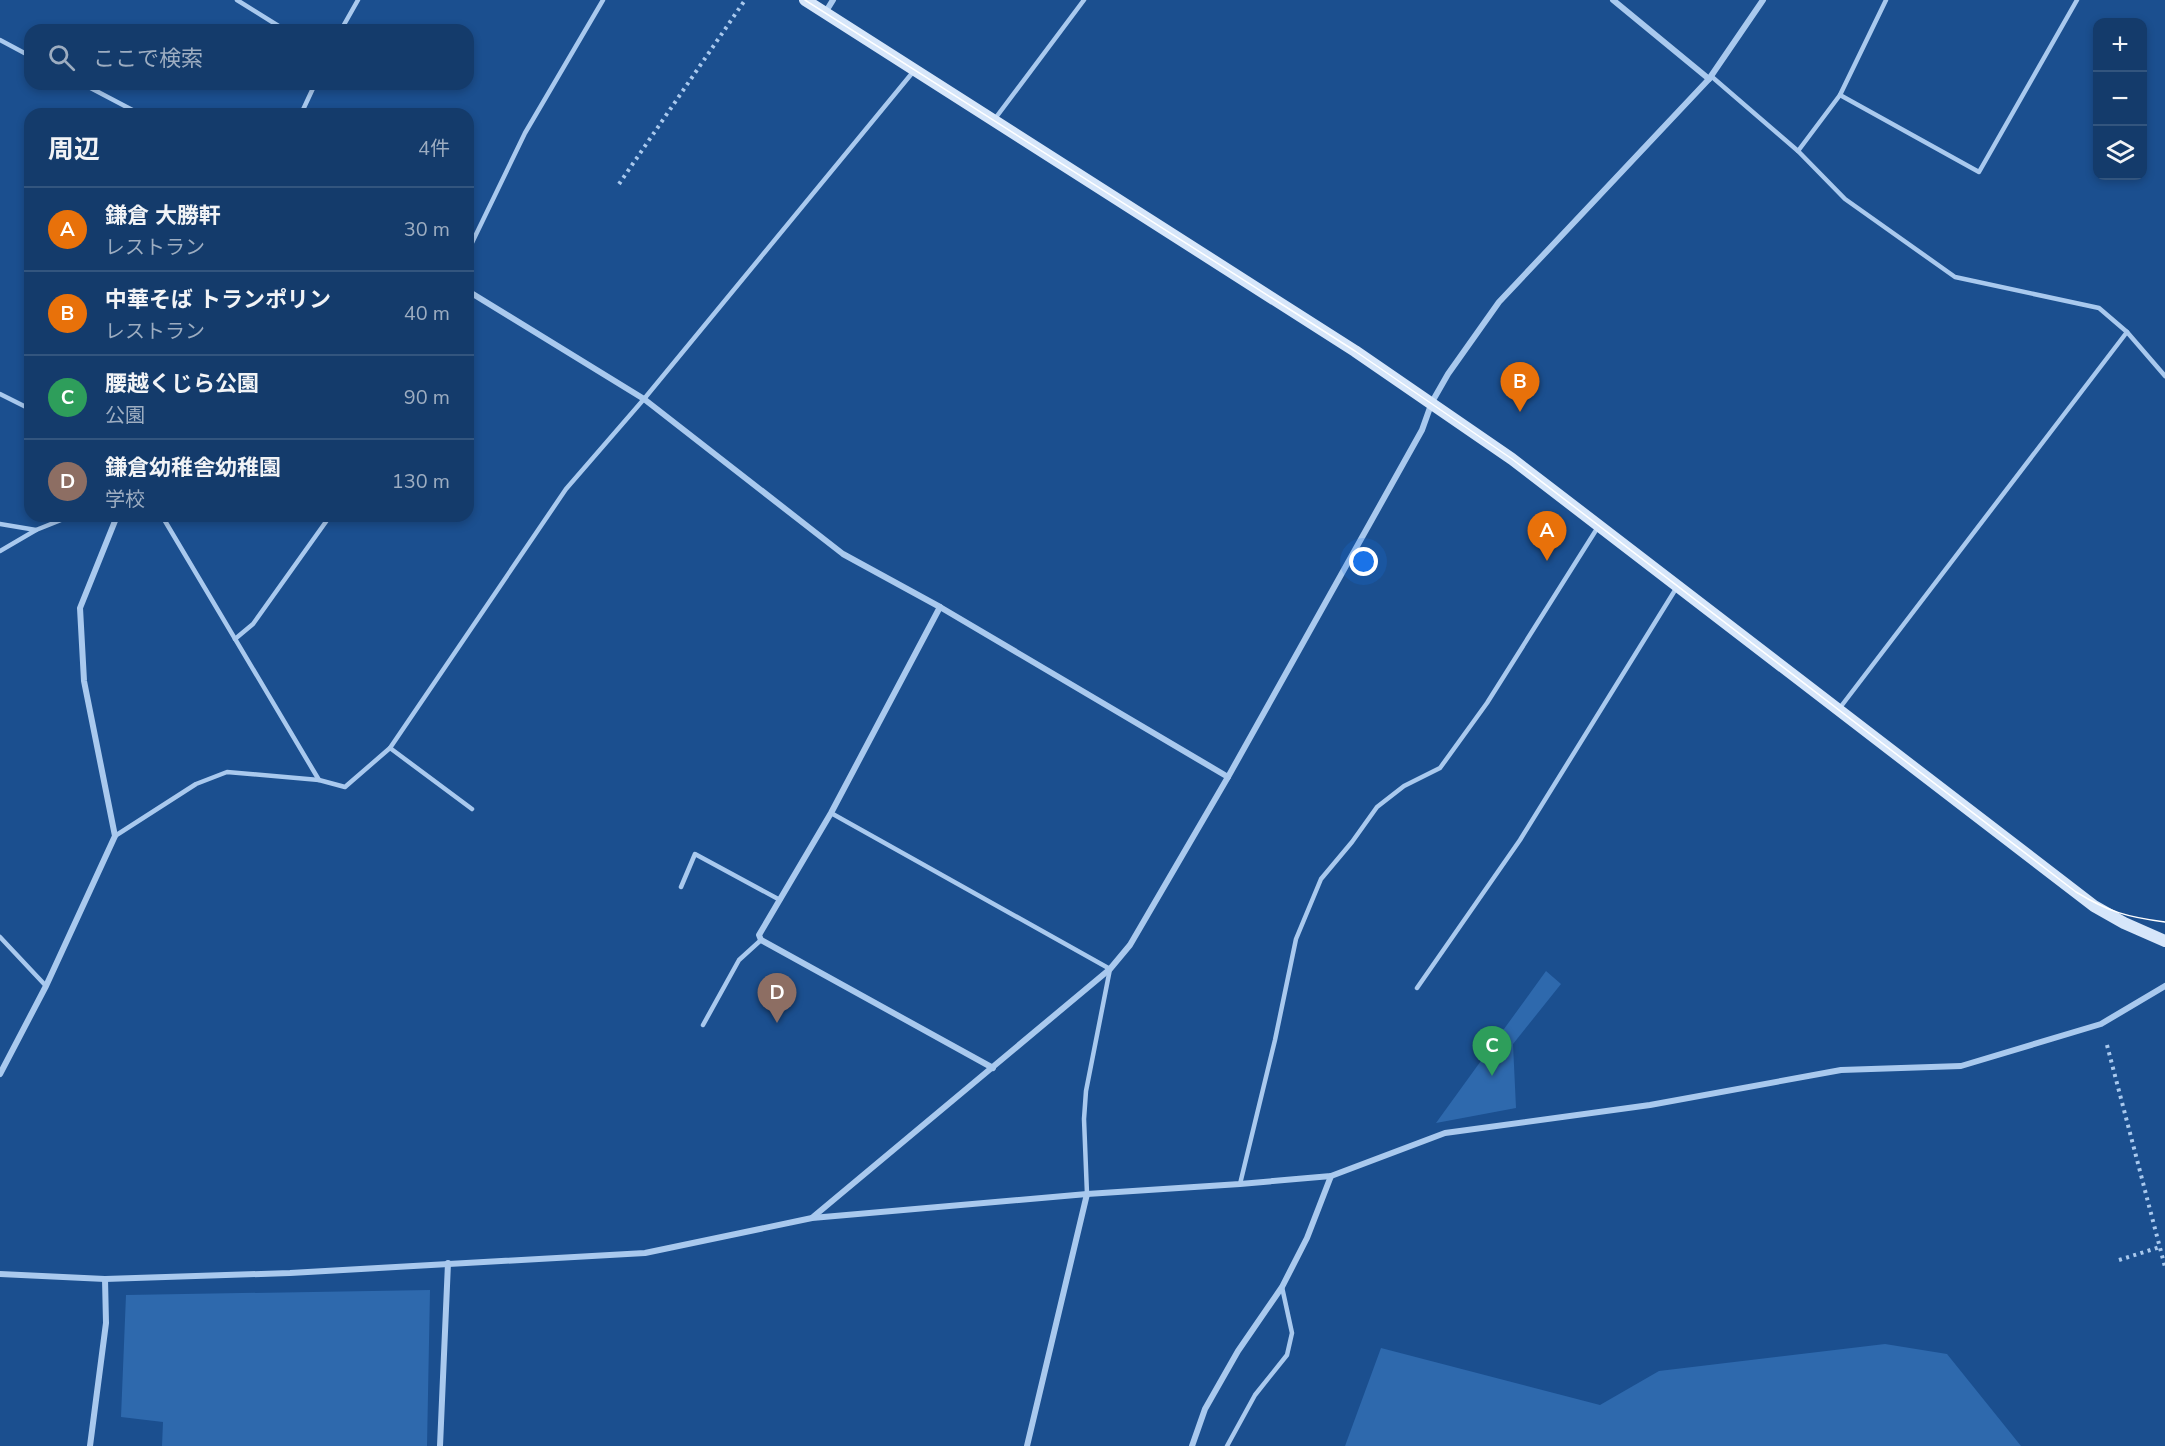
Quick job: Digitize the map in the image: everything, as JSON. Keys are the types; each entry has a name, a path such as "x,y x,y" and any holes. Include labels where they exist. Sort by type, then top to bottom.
{"street":[{"path":"806,0 1432,402 1512,459 1678,585 1838,711 2094,906 2124,923 2165,941"},
{"path":"825,13 833,0"},
{"path":"1613,0 1710,77"},
{"path":"812,1218 1110,969 1130,945 1228,777 1422,430 1432,402 1448,374 1499,302 1710,77 1764,0"},
{"path":"474,295 644,399 843,554 940,606 1228,777"},
{"path":"0,1074 2,1064 46,986 116,836 84,681 80,608 115,522"},
{"path":"940,606 831,813 759,935 761,940 993,1068"},
{"path":"0,1275 105,1279 290,1273 645,1253 812,1218 1331,1176 1445,1133 1650,1106 1841,1070 1961,1066 2101,1024 2165,986"},
{"path":"1192,1446 1205,1409 1238,1351 1282,1287 1307,1238 1331,1176"},
{"path":"1027,1446 1087,1194"},
{"path":"440,1446 448,1263"},
{"path":"90,1446 106,1323 105,1279"}],"lane":[{"path":"237,0 275,24"},
{"path":"344,24 358,0"},
{"path":"474,239 525,133 603,0"},
{"path":"994,120 1084,0"},
{"path":"1798,151 1840,95 1886,0"},
{"path":"1840,95 1979,172 2077,0"},
{"path":"0,40 24,53"},
{"path":"116,836 196,784 227,772 319,780 345,787 390,748 566,489 644,399 915,70"},
{"path":"1710,77 1798,151 1845,199 1955,278 2099,308 2127,332 2165,375"},
{"path":"94,90 129,108"},
{"path":"304,108 312,90"},
{"path":"1838,711 2127,332"},
{"path":"0,394 24,406"},
{"path":"0,551 36,530 56,522"},
{"path":"166,522 319,780"},
{"path":"234,639 253,624 326,522"},
{"path":"0,524 36,530"},
{"path":"1240,1184 1275,1041 1296,939 1321,879 1377,807 1404,786 1440,768 1487,703 1599,525"},
{"path":"1418,988 1520,840 1678,585"},
{"path":"390,748 472,808"},
{"path":"831,813 1110,969 1086,1091 1084,1119 1087,1194"},
{"path":"681,887 695,854 780,900"},
{"path":"0,937 46,986"},
{"path":"703,1024 739,960 761,940"},
{"path":"1227,1446 1255,1395 1287,1355 1292,1333 1282,1287"}],"path":[{"path":"619,184 745,0"},
{"path":"2101,1024 2165,1267"},
{"path":"2119,1260 2160,1247"}],"shaded area":[{"path":"1546,971 1561,984 1513,1044 1516,1108 1436,1123"},
{"path":"430,1290 427,1446 162,1446 163,1422 121,1417 126,1295"},
{"path":"1885,1344 1947,1354 2021,1446 1345,1446 1381,1348 1600,1405 1659,1371"}],"tram line":[{"path":"805,0 1355,351 1512,459 2076,892 2119,913 2165,922"}],"place":[{"name":"中華そば トランポリン","path":"1520,412"},
{"name":"鎌倉 大勝軒","path":"1547,561"},
{"name":"鎌倉幼稚舎幼稚園","path":"777,1023"},
{"name":"腰越くじら公園","path":"1492,1076"}]}
